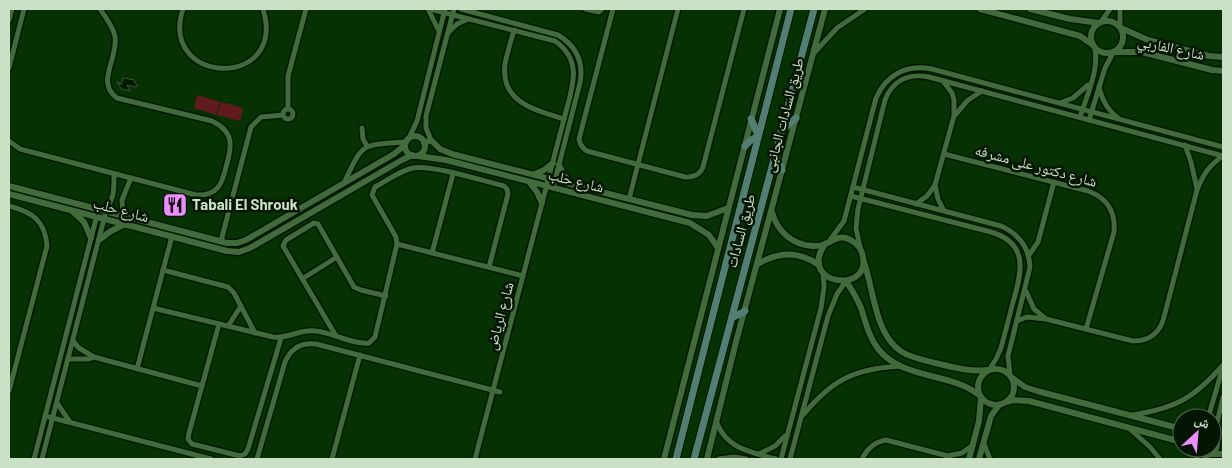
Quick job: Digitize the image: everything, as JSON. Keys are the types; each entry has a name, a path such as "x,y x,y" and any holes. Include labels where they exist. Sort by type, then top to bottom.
{"main road":[{"path":"785,9 788,18"},
{"name":"طريق السادات","path":"676,459 790,9"},
{"name":"طريق السادات","path":"694,459 814,9"},
{"path":"781,131 796,118"},
{"path":"745,146 758,136 752,119"},
{"path":"775,153 782,170"},
{"path":"732,318 745,311"}],"street":[{"path":"9,20 12,9"},
{"path":"9,68 24,9"},
{"path":"9,141 20,149 196,195 208,194 214,191 222,182 231,143 225,130 212,122 117,98 111,93 107,82 115,38 113,30 100,9"},
{"path":"183,9 180,26 184,44 196,60 206,66 218,69 230,69 241,66 256,54 265,37 267,27 264,9"},
{"path":"283,115 284,111 288,108 288,76 306,9"},
{"path":"429,9 453,12 469,19 555,41 568,52 574,68 574,76 556,164 571,184"},
{"path":"429,9 439,32"},
{"path":"461,9 558,35 565,39 576,51 582,75 556,164 534,174"},
{"path":"585,9 599,12 602,9"},
{"path":"613,9 579,139 583,148 587,151 685,177 692,177 701,172 744,9"},
{"path":"629,199 678,9"},
{"name":"طريق السادات الجانبى","path":"664,459 780,9"},
{"name":"طريق السادات الجانبى","path":"707,459 825,9"},
{"path":"814,54 838,28 865,9"},
{"path":"980,9 1074,34 1085,38 1100,52 1114,52"},
{"path":"1030,9 1075,20 1100,23 1109,21 1121,28"},
{"path":"1080,117 1096,59 1092,33 1110,9"},
{"path":"1089,120 1104,68 1123,42 1120,9"},
{"path":"445,11 417,121 407,142 406,150 415,156 424,150 427,141 426,116 453,12"},
{"path":"448,33 457,24 469,19"},
{"name":"شارع الفاربي","path":"1121,28 1148,40 1209,56 1223,57"},
{"path":"514,30 505,67 506,81 512,94 529,108 564,119"},
{"name":"شارع الفاربي","path":"1114,52 1147,53 1223,72"},
{"path":"781,459 822,302 824,287 819,254 844,221 876,98 890,78 905,69 922,67 932,69 1223,147"},
{"path":"930,77 932,69"},
{"path":"1172,427 1031,389 1020,384 1002,370 963,370 912,357 896,348 881,325 860,248 856,219 888,93 892,86 906,77 914,75 943,80 1223,156"},
{"path":"916,204 927,196 935,185 954,116 952,93 943,80"},
{"path":"1059,103 1073,98 1090,83"},
{"path":"1099,85 1103,101 1120,119"},
{"path":"954,116 968,100 982,91"},
{"path":"221,241 251,127 261,117 283,115 287,119 292,117 293,112 288,108"},
{"path":"362,128 363,139 367,146"},
{"path":"344,183 358,154 367,146 407,142 418,137 427,141"},
{"name":"شارع حلب","path":"427,141 448,153 700,216 714,215 728,208"},
{"name":"شارع حلب","path":"9,194 72,210 123,216 232,243 246,240 394,154 407,142"},
{"path":"1185,146 1191,162 1197,190"},
{"name":"شارع دكتور على مشرفه","path":"944,154 1095,194 1109,204 1113,215 1114,227 1086,329"},
{"name":"شارع حلب","path":"9,186 102,213 125,224 227,251 244,250 402,160 415,156 446,160 690,223 704,230 718,248"},
{"path":"1017,321 1027,317 1046,319 1133,341 1151,337 1159,329 1168,301 1197,190 1210,165 1223,156"},
{"name":"شارع الرياض","path":"475,459 542,203 550,187 556,164"},
{"path":"153,308 281,338 310,330 366,344 372,342 386,296 398,244 396,237 372,195 373,189 403,171 417,167 431,168 504,186 508,191 489,267"},
{"path":"34,459 91,238 102,213 113,197 114,174"},
{"path":"432,253 454,174"},
{"path":"123,216 122,200 131,178"},
{"path":"529,182 537,192 542,203"},
{"path":"1029,255 1038,242 1054,182"},
{"path":"935,185 944,211"},
{"path":"853,187 1001,226 1019,238 1029,255 1030,267 1008,356 1010,376 1014,390 1010,399 1006,402"},
{"path":"851,196 998,234 1012,244 1020,258 1021,273 1001,348 996,360 978,381 977,386 980,397 979,421 969,459"},
{"path":"9,206 23,210 38,220 46,237 47,246 9,391"},
{"path":"72,210 84,222 91,238"},
{"path":"772,211 778,226 788,238 802,244 817,246 836,238 849,239 860,248"},
{"path":"42,459 99,240 102,213"},
{"path":"336,336 284,246 286,240 317,223 352,285 356,288 386,296"},
{"path":"99,240 125,224"},
{"path":"137,369 172,236"},
{"path":"1012,244 1019,238"},
{"path":"398,244 523,276"},
{"path":"758,264 774,256 792,254 811,260 833,280 846,281 858,273 863,260"},
{"path":"302,279 337,257"},
{"path":"163,270 228,287 255,333"},
{"path":"846,281 858,300 873,341 884,356 900,366 959,383 989,404 999,405 1013,400 1028,401 1172,439"},
{"path":"790,459 828,316 837,294 846,281"},
{"path":"1026,289 1027,296 1034,309 1046,319"},
{"path":"228,326 240,306"},
{"path":"219,324 188,436 190,442 240,456 245,454 248,449 281,338"},
{"path":"73,341 79,348 94,357 202,386"},
{"path":"257,459 285,362 297,346 309,343 500,392"},
{"path":"332,459 360,356"},
{"path":"68,359 89,359 94,357"},
{"path":"801,418 822,393 844,378 869,369 900,366"},
{"path":"1131,416 1154,412 1180,403 1203,387 1223,366"},
{"path":"1211,408 1223,366"},
{"path":"57,403 70,423"},
{"path":"979,459 991,416 999,405"},
{"path":"45,416 211,459"},
{"path":"717,423 723,435 732,444 776,459"},
{"path":"1127,427 1150,446 1160,459"},
{"path":"759,454 775,446 787,434"},
{"path":"862,459 869,448 880,441 886,440 950,458 962,454 973,445"},
{"path":"983,443 990,459"},
{"path":"719,459 734,457 746,459"}],"shaded area":[{"path":"123,78 134,80 137,86 127,85 130,91 121,89 117,81 121,85"},
{"path":"197,95 220,102 216,115 194,108"},
{"path":"221,102 243,108 240,121 217,115"}],"place":[{"name":"Tabali El Shrouk","path":"175,205"}]}
